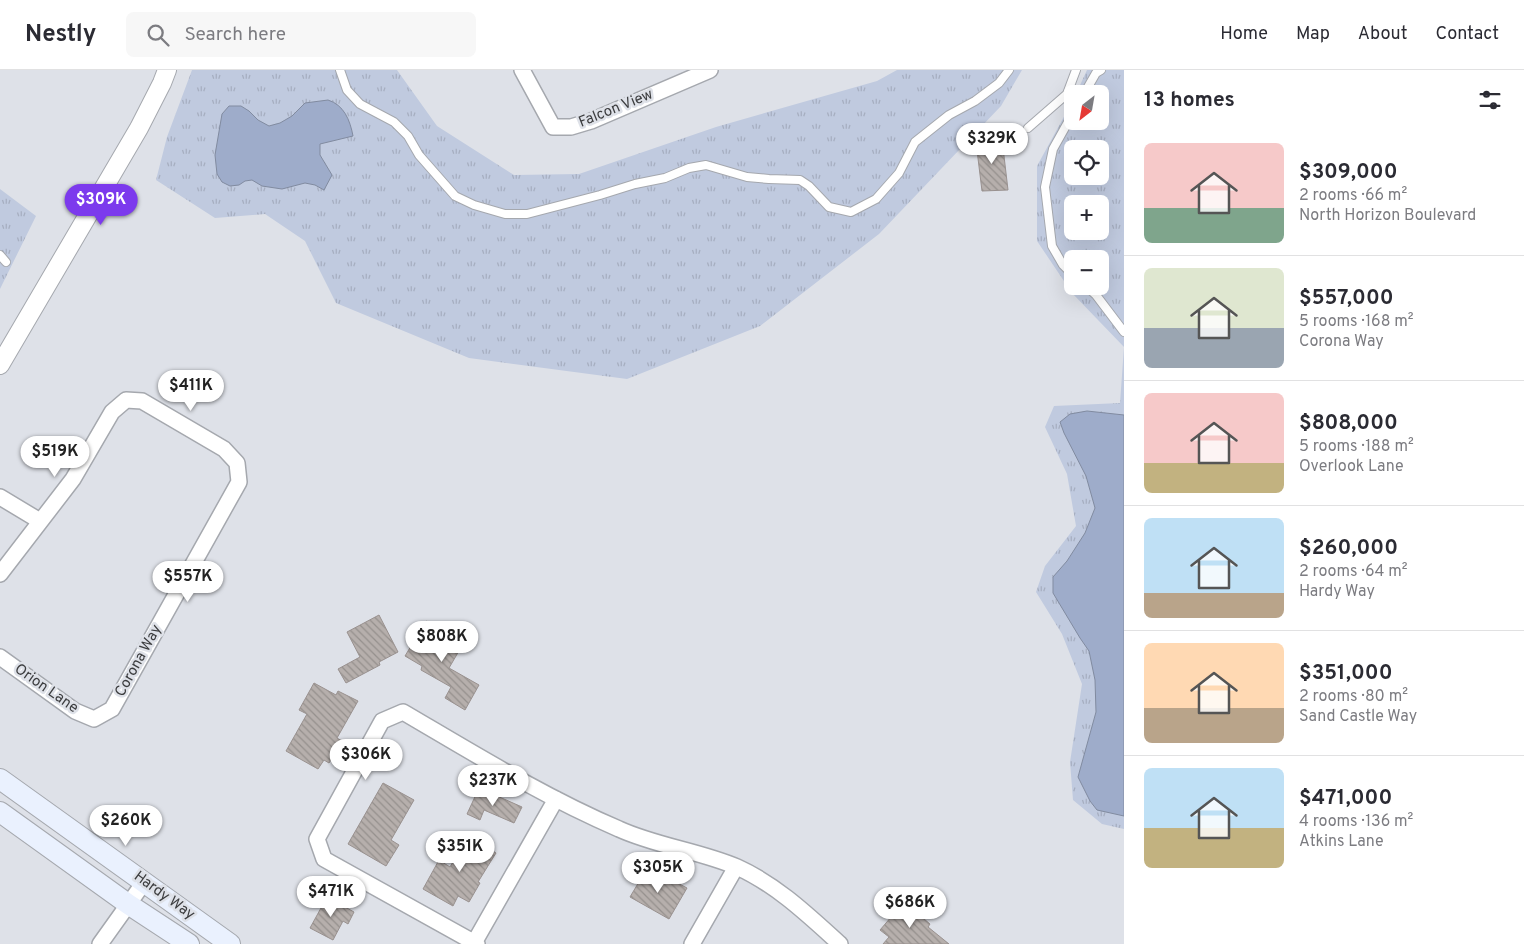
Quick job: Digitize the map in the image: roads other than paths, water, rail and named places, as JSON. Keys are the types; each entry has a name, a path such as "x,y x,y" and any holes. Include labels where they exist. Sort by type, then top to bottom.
{"main road":[{"name":"Hardy Way","path":"0,779 145,881 230,944"},
{"name":"Hardy Way","path":"0,812 128,904 189,944"}],"street":[{"path":"0,365 139,128 162,83 166,70"},
{"name":"Falcon View","path":"522,70 553,127 571,127 600,117 710,70"},
{"name":"Corona Way","path":"40,521 73,479 112,412 126,400 142,401 224,448 237,463 239,482 112,709 94,719"},
{"path":"0,497 40,521 0,574"},
{"name":"Orion Lane","path":"0,657 75,712 94,719"},
{"path":"556,799 475,943 324,859 317,839 382,721 403,712 556,799 620,830 736,867 756,877 800,908 840,944"},
{"path":"692,944 736,867"},
{"path":"100,944 145,881"}],"lane":[{"path":"340,70 347,90 360,104 394,122 408,136 419,155 454,196 474,205 505,214 527,214 635,184 665,178 689,168 706,165 747,177 800,180 809,186 829,207 851,212 876,199 899,173 915,142 950,115 999,84 1010,70"},
{"path":"1028,128 1067,94 1076,70"},
{"path":"1089,85 1096,73 1101,70"},
{"path":"1064,129 1053,149 1045,187 1052,246 1064,266"},
{"path":"0,254 6,262"},
{"path":"1096,295 1124,332"}]}
